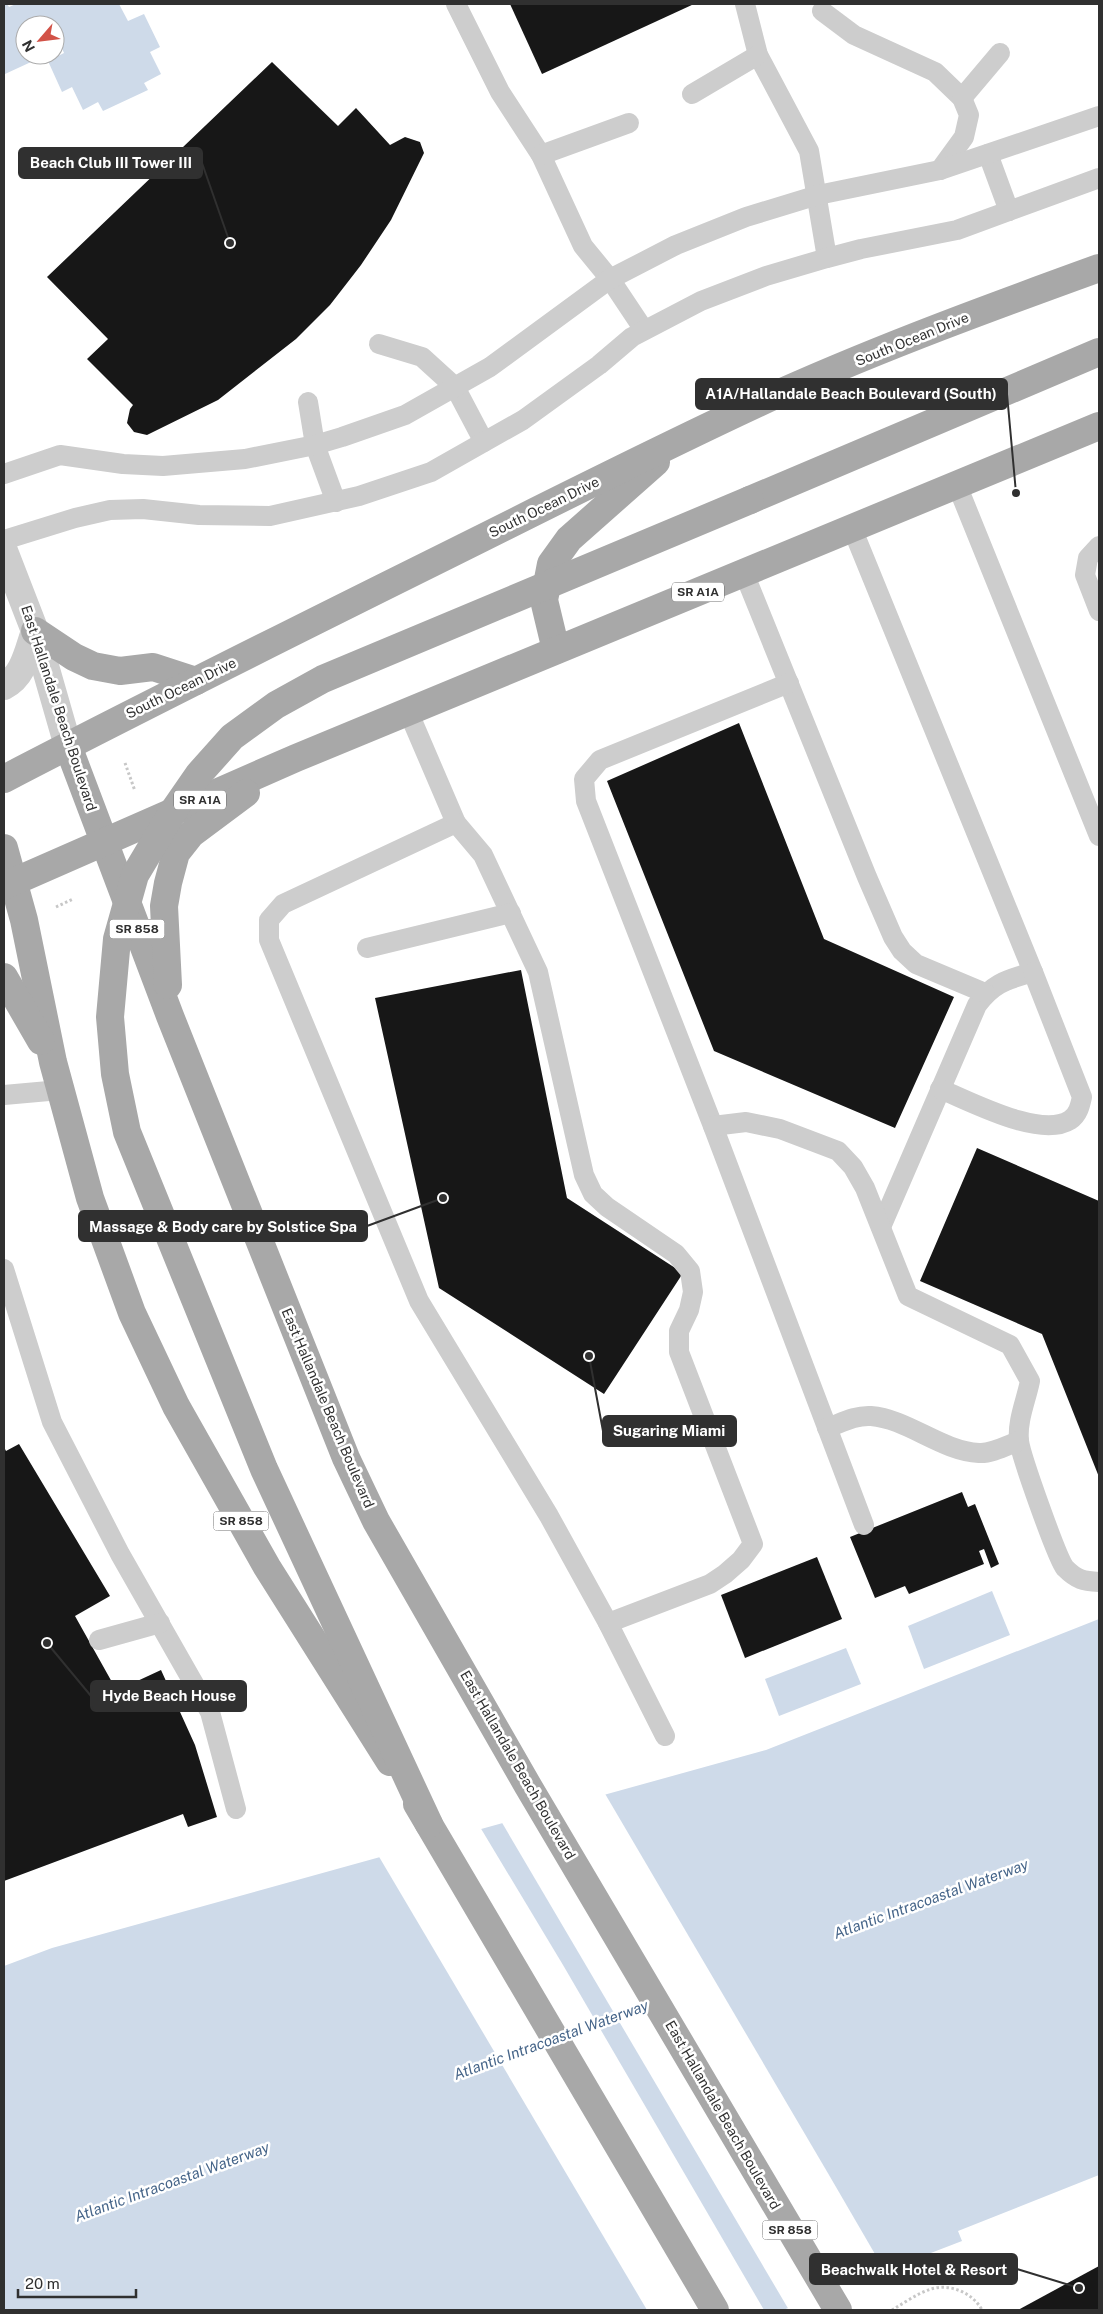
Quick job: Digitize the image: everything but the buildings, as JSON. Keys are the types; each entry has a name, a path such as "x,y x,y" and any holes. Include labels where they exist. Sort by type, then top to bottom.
{"main road":[{"name":"South Ocean Drive","path":"4,779 196,680 681,440 793,388 997,305 1099,268"},
{"path":"429,1824 264,1469 127,1132 115,1074 110,1017 116,939 135,875 177,805 199,774 232,737 276,705 323,679 1099,352"},
{"name":"SR A1A","path":"9,884 296,758 1099,426"},
{"path":"556,650 544,600 551,564 569,540 681,440"},
{"path":"34,631 74,657 94,666 120,671 153,667 196,680"},
{"name":"East Hallandale Beach Boulevard","path":"68,746 170,1016 346,1458 376,1520 528,1786 838,2310"},
{"path":"170,1016 164,906 176,853 191,834 296,758"},
{"name":"SR 858","path":"4,848 9,884 24,920 53,1062 90,1198 132,1313 176,1406 267,1567 429,1824 715,2310"},
{"path":"4,977 53,1062"}],"street":[{"name":"East Hallandale Beach Boulevard","path":"4,551 34,631 68,746"},
{"path":"4,686 12,682 22,668 34,631"}],"lane":[{"path":"456,4 500,92 541,155 583,246 610,279 644,330"},
{"path":"745,4 758,55 809,151 818,195 827,258"},
{"path":"822,11 854,36 935,72 962,98 969,115 964,137 940,170"},
{"path":"962,98 1000,53"},
{"path":"692,94 758,55"},
{"path":"4,474 60,455 123,464 163,466 245,459 315,446 405,415 490,367 610,279 676,245 746,217 818,195 940,170 1099,116"},
{"path":"541,155 629,123"},
{"path":"988,154 1008,211"},
{"path":"4,540 74,518 110,510 143,509 199,516 270,516 359,496 431,472 523,420 599,365 632,337 701,301 766,276 827,258 861,249 957,230 1099,178"},
{"path":"379,344 422,357 455,387 484,442"},
{"path":"308,402 315,446 336,502"},
{"path":"957,485 1099,836"},
{"path":"852,528 1082,1097 1078,1112 1070,1120 1058,1125 1022,1122 940,1089"},
{"path":"1099,546 1088,558 1085,575 1099,611"},
{"path":"744,573 866,877 893,937 902,951 916,964 985,993"},
{"path":"789,683 600,760 584,778 586,802 713,1126 864,1525"},
{"path":"408,711 456,823 484,854 538,972 584,1175 592,1194 606,1207 676,1254 690,1271 693,1292 689,1310 679,1331 679,1352 753,1544 741,1560 710,1584 608,1623"},
{"path":"456,823 283,904 269,920 269,940 419,1301 549,1516 608,1623 666,1736"},
{"path":"367,948 511,913"},
{"path":"881,1227 977,1004 985,993 999,982 1033,972"},
{"path":"4,1095 60,1090"},
{"path":"713,1126 746,1122 780,1129 838,1151 854,1166 881,1227 908,1296 1010,1346 1030,1381 1020,1415 1019,1441 1025,1466 1064,1567 1080,1581 1099,1582"},
{"path":"4,1269 52,1422 120,1554 210,1712 236,1809"},
{"path":"827,1428 854,1418 871,1416 887,1420 961,1450 982,1453 1019,1441"},
{"path":"99,1640 160,1623"}],"path":[{"path":"125,763 135,791"},
{"path":"892,2310 931,2288 956,2288 978,2302 982,2310"}],"water":[{"path":"4,4 7,4 9,7 16,4 119,4 128,21 144,14 160,47 150,52 161,74 144,83 148,90 103,111 98,102 83,110 72,87 62,92 50,65 65,65 65,15 15,15 15,65 24,65 5,74"},
{"path":"992,1591 1010,1635 924,1669 908,1626"},
{"name":"Atlantic Intracoastal Waterway","path":"1099,1619 1099,2175 958,2231 962,2241 783,2310 4,2310 4,1966 52,1948 766,1750"},
{"path":"846,1648 861,1684 779,1716 765,1679"}],"pier":[{"path":"604,1792 886,2273 789,2310 501,1821"},
{"path":"480,1827 563,1965 764,2310 647,2310 378,1855"}],"place":[{"name":"Beach Club III Tower III","path":"230,243"},
{"name":"A1A/Hallandale Beach Boulevard (South)","path":"1016,493"},
{"name":"Massage & Body care by Solstice Spa","path":"443,1198"},
{"name":"Sugaring Miami","path":"589,1356"},
{"name":"Hyde Beach House","path":"47,1643"},
{"name":"Beachwalk Hotel & Resort","path":"1079,2288"}]}
